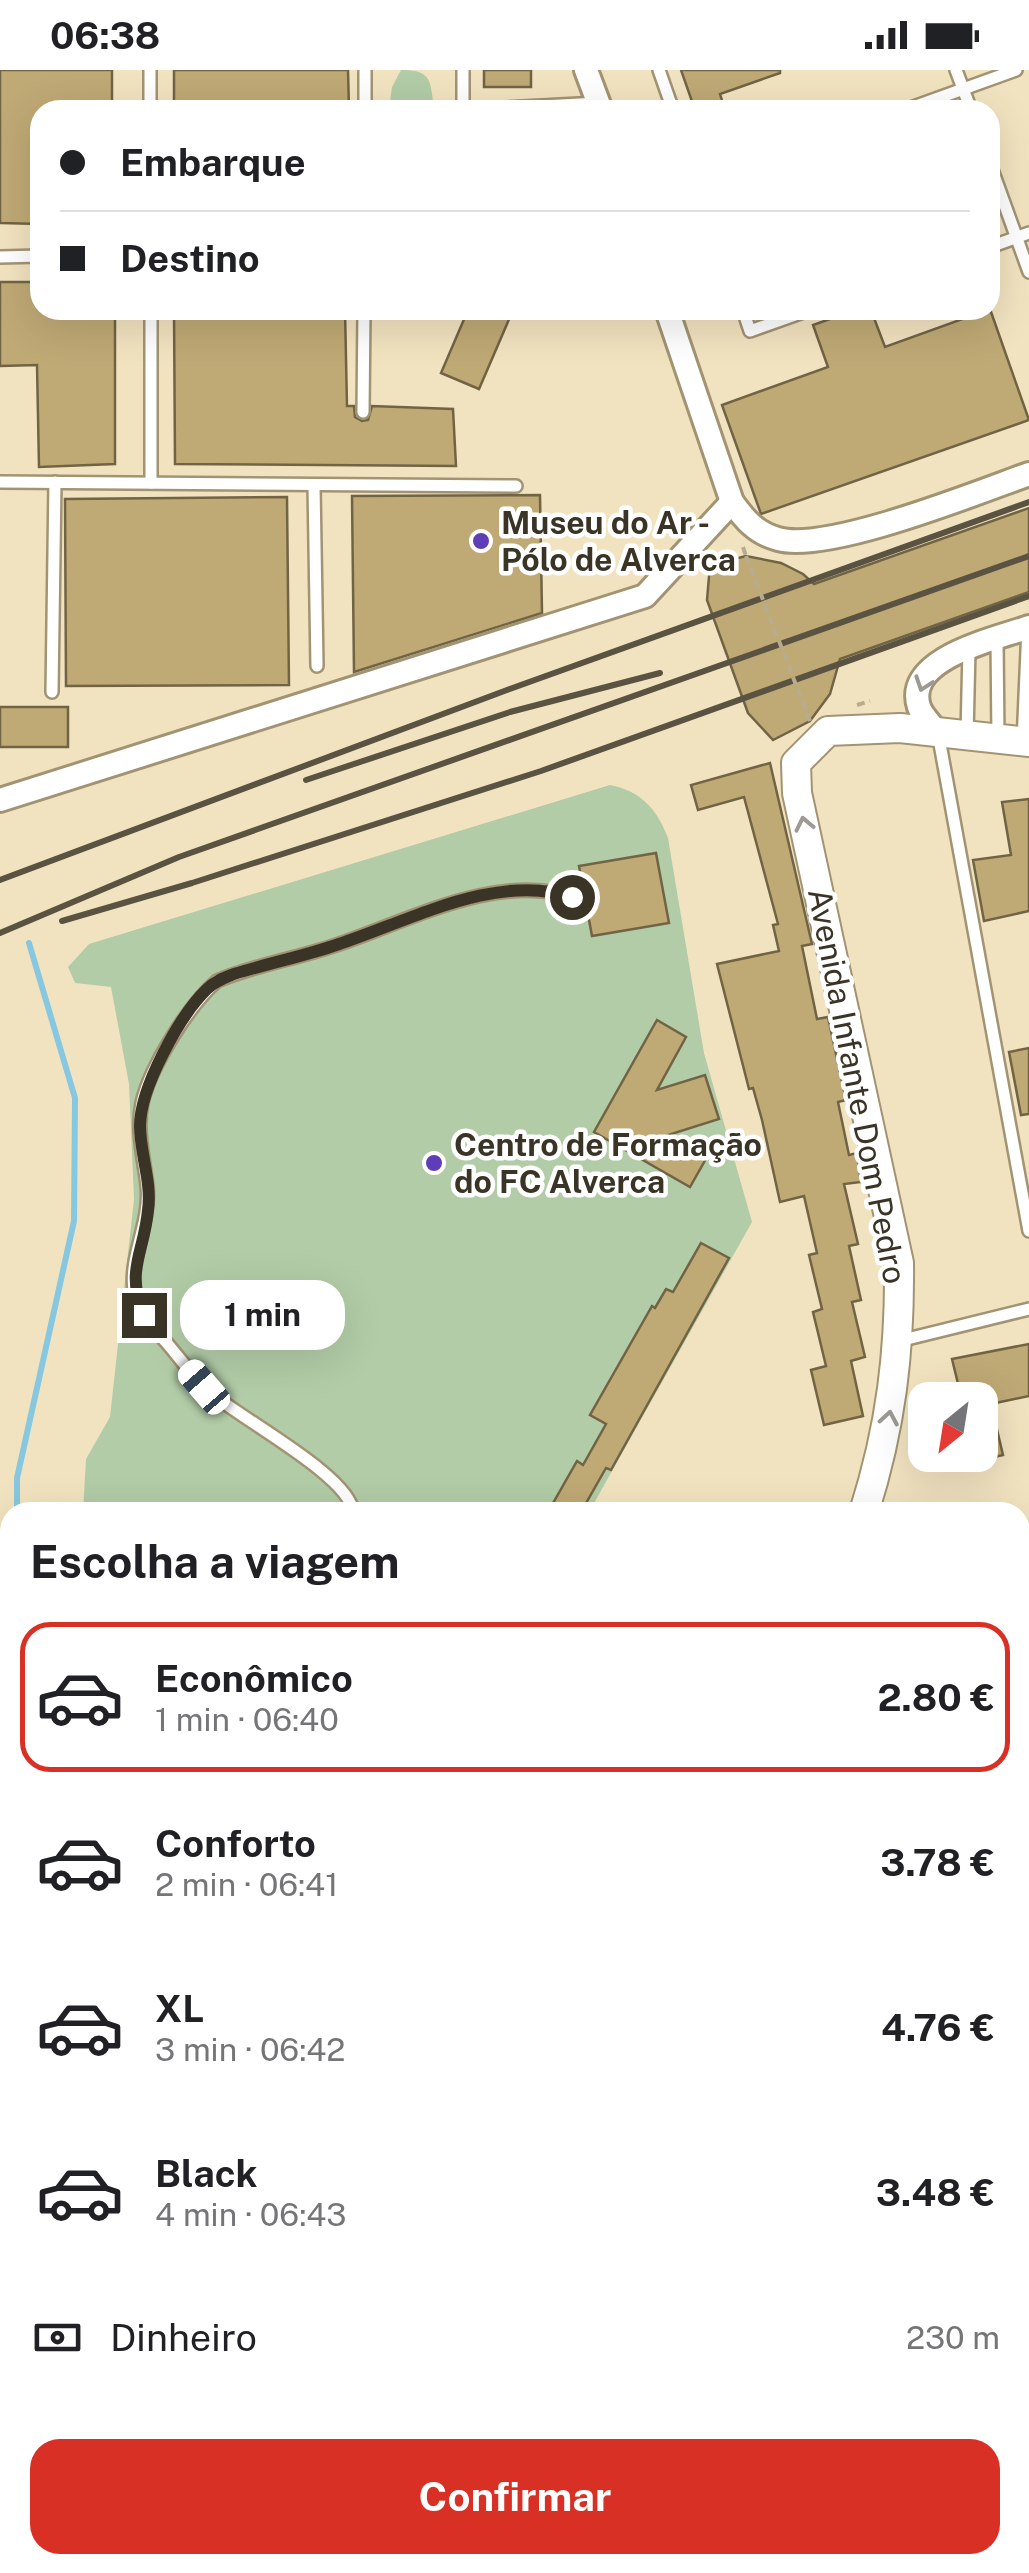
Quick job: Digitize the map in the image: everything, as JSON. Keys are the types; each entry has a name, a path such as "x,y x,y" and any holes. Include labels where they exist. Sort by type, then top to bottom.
{"street":[{"path":"586,70 597,100"},
{"path":"670,320 732,502 746,522 762,534 804,543 891,521 1029,474"},
{"path":"0,800 645,596 732,502"},
{"path":"938,732 920,711 918,688 929,668 1029,627"},
{"path":"819,726 900,728 1017,741"},
{"name":"Avenida Infante Dom Pedro","path":"819,726 796,763 798,794 899,1263 899,1341 890,1418 867,1502"}],"lane":[{"path":"150,70 150,100"},
{"path":"365,70 366,100"},
{"path":"463,70 464,100"},
{"path":"659,70 670,100"},
{"path":"956,70 967,100"},
{"path":"933,100 1016,70"},
{"path":"1000,186 1023,236 1029,272"},
{"path":"0,257 30,256"},
{"path":"151,320 152,483"},
{"path":"363,412 364,320"},
{"path":"746,320 750,330 780,320"},
{"path":"0,482 516,486"},
{"path":"52,692 55,482"},
{"path":"314,486 316,666"},
{"path":"1017,741 1029,627"},
{"path":"998,639 1017,741"},
{"path":"967,735 969,649"},
{"path":"938,732 1029,1231"},
{"path":"351,1502 335,1481 204,1387 144,1315 134,1292 134,1274 149,1205 141,1141 142,1102 162,1057 204,992 216,981 342,944 408,917 453,904 534,888 572,897"},
{"path":"899,1341 1029,1308"}],"path":[{"path":"743,547 819,726"}],"green space":[{"path":"401,70 419,72 428,78 433,100 390,100"},
{"name":"Centro de Formação do FC Alverca","path":"610,785 631,792 646,803 659,818 668,838 704,1053 752,1222 595,1502 84,1502 86,1459 110,1417 134,1199 129,1084 111,987 75,983 68,967 89,944"}],"building":[{"path":"0,70 112,70 112,100 30,100 30,224 0,223"},
{"path":"174,70 348,70 349,100 174,100"},
{"path":"484,70 531,70 531,87 484,87"},
{"path":"681,70 780,70 720,94 722,100 692,100"},
{"path":"0,282 30,282 30,320 115,320 115,464 39,467 37,365 0,366"},
{"path":"174,320 345,320 347,406 354,406 355,417 368,420 372,406 453,409 456,466 175,464"},
{"path":"464,320 509,320 479,389 441,373"},
{"path":"827,320 875,320 885,347 960,320 994,320 1029,420 761,514 722,405 828,367 813,325"},
{"path":"540,495 542,613 354,672 352,496"},
{"path":"287,497 289,685 66,686 65,499"},
{"path":"1029,508 1029,592 840,659 830,694 810,721 773,740 748,713 707,600 710,565 746,556 781,563 814,584"},
{"path":"0,707 68,707 68,747 0,747"},
{"path":"770,763 812,944 802,946 817,1019 828,1017 846,1100 838,1102 849,1155 857,1153 861,1182 844,1184 858,1244 849,1246 861,1300 852,1302 865,1357 851,1361 863,1416 824,1425 811,1370 826,1366 813,1312 822,1309 809,1255 817,1253 804,1196 780,1202 762,1120 753,1088 749,1089 717,964 779,951 773,925 778,924 744,797 698,810 691,785"},
{"path":"1029,799 1029,911 984,921 973,860 1011,855 1002,802"},
{"path":"656,853 669,923 592,936 579,866"},
{"path":"657,1020 686,1037 657,1090 705,1075 719,1119 668,1135 707,1157 690,1187 594,1132"},
{"path":"1029,1048 1029,1114 1021,1115 1009,1052"},
{"path":"701,1243 729,1258 611,1470 606,1468 587,1502 554,1502 577,1461 583,1465 606,1424 590,1415 652,1306 655,1308 666,1289 673,1292"},
{"path":"1029,1344 1029,1396 998,1403 998,1382 958,1382 952,1359"}],"waterway":[{"path":"17,1502 17,1478 74,1221 75,1098 29,943"}],"railway":[{"path":"0,880 507,690 1029,502"},
{"path":"0,933 179,857 1029,556"},
{"path":"62,921 541,771 1029,596"},
{"path":"306,780 510,712 660,673"}],"place":[{"name":"Museu do Ar - Pólo de Alverca","path":"481,541"},
{"name":"Centro de Formação do FC Alverca","path":"434,1163"}],"route":[{"path":"144,1315 134,1292 134,1274 149,1205 141,1141 142,1102 162,1057 204,992 216,981 234,974 342,944 408,917 453,904 534,888 572,897"}]}
